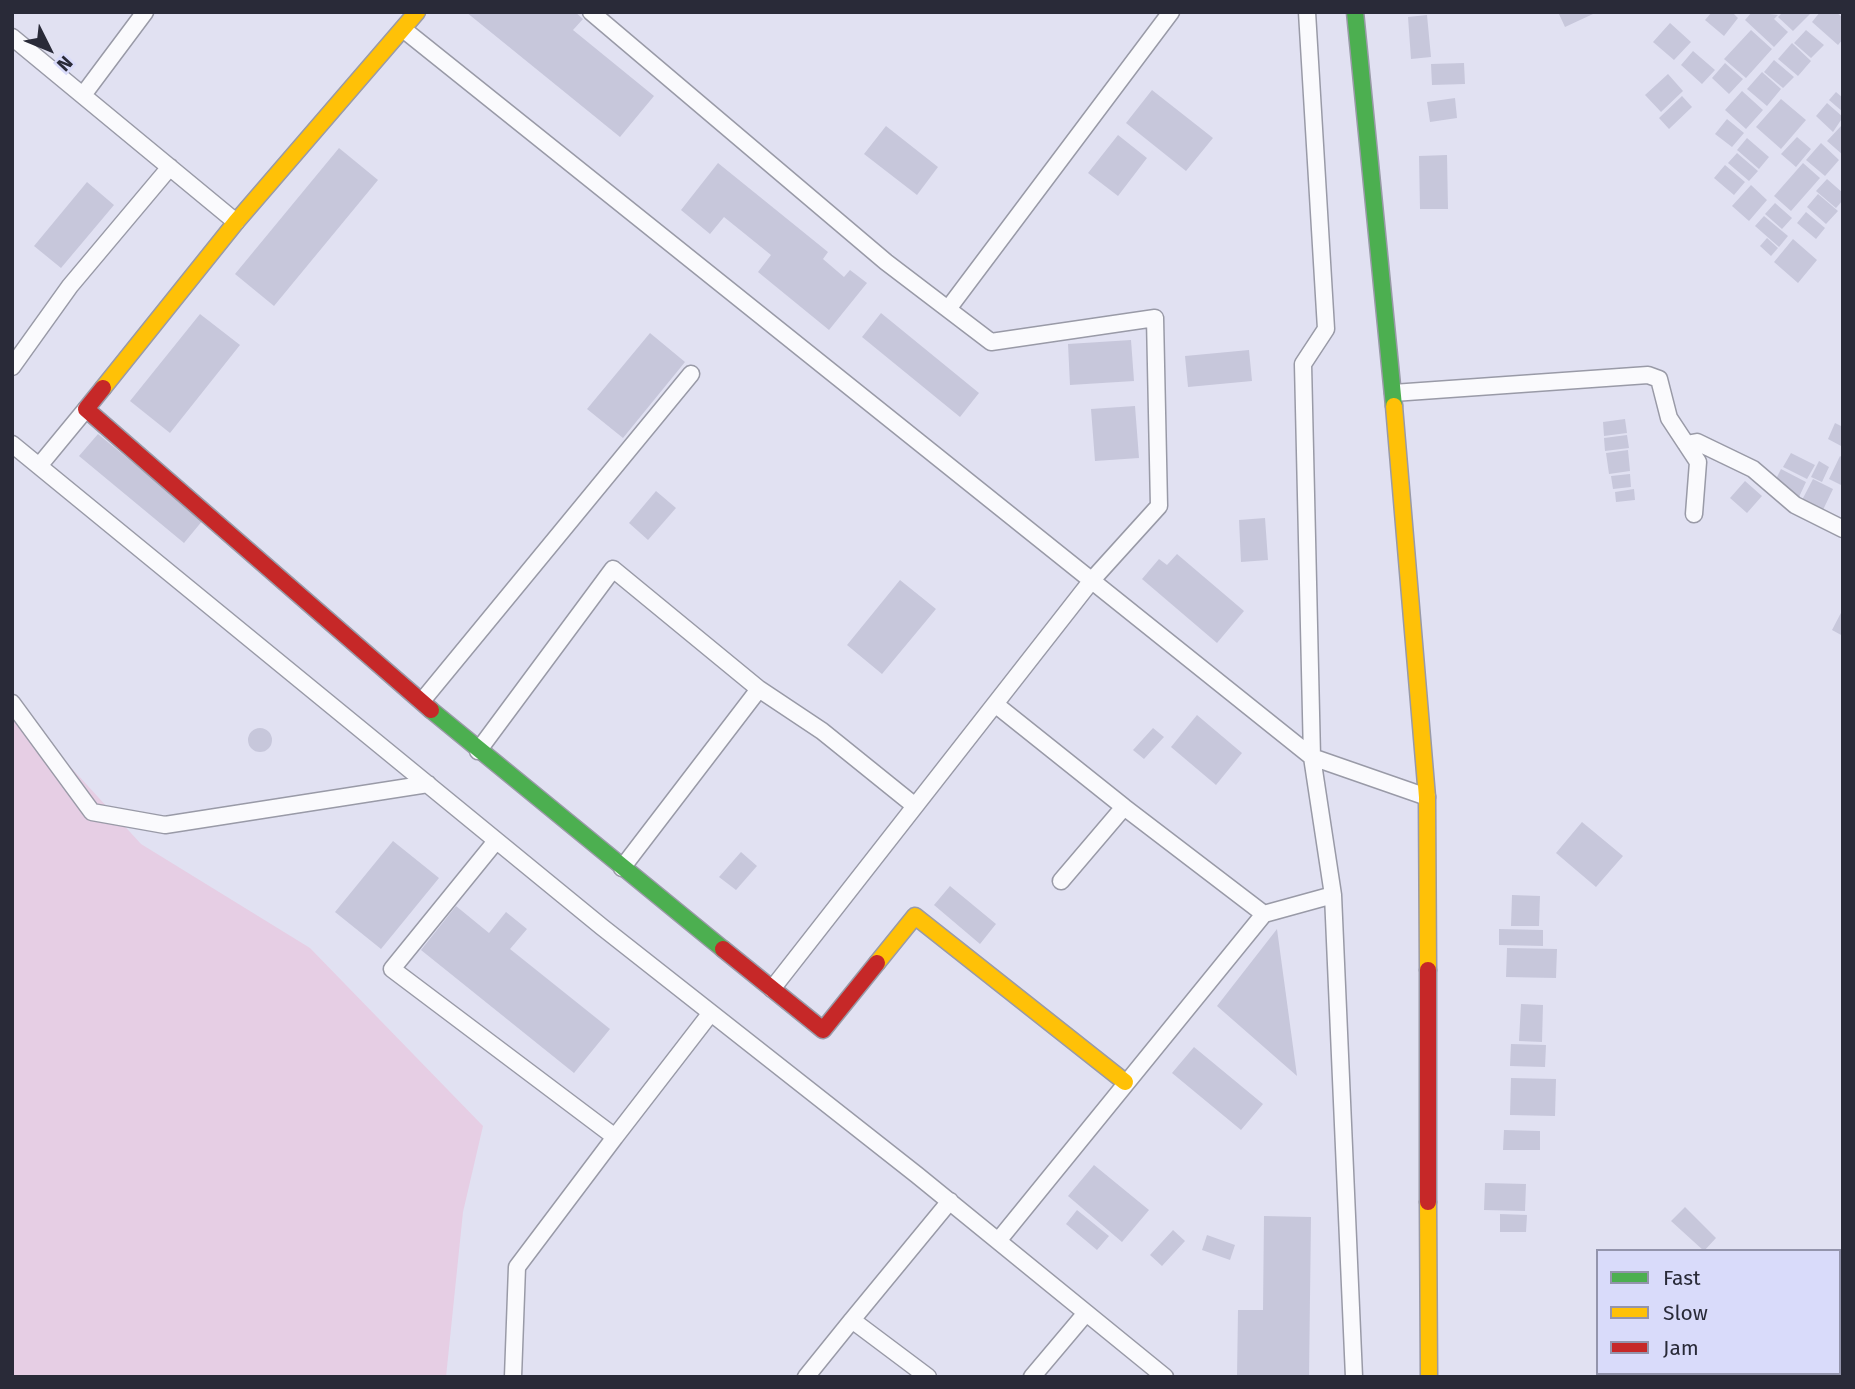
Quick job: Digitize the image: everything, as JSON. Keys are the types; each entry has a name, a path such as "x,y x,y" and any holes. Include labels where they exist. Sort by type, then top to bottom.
{"street":[{"path":"83,95 145,12"},
{"path":"38,466 236,222 417,12"},
{"path":"591,12 886,262 991,342 1155,318 1159,506 1091,580 772,989"},
{"path":"948,309 1171,12"},
{"path":"1307,12 1326,329 1303,364 1312,757 1332,895 1354,1377"},
{"path":"1354,12 1393,393 1427,797 1429,1377"},
{"path":"402,29 1312,757 1427,797"},
{"path":"12,37 236,222"},
{"path":"12,367 70,286 170,167"},
{"path":"422,701 691,374"},
{"path":"1393,393 1648,375 1659,379 1669,418 1698,462 1694,514"},
{"path":"86,409 478,751 822,1030 915,916 1125,1082"},
{"path":"1686,444 1697,442 1753,469 1795,505 1843,529"},
{"path":"12,444 496,841 710,1014 950,1202 1165,1377"},
{"path":"478,751 613,569 759,689 822,731 915,806"},
{"path":"622,867 759,689"},
{"path":"12,703 92,812 165,825 428,785"},
{"path":"995,704 1264,914"},
{"path":"1061,881 1124,807"},
{"path":"496,841 392,969 615,1137"},
{"path":"998,1241 1264,914 1332,895"},
{"path":"513,1377 517,1267 710,1014"},
{"path":"806,1377 950,1202"},
{"path":"1032,1377 1086,1313"},
{"path":"852,1320 928,1377"}],"shaded area":[{"path":"12,703 141,844 310,948 483,1126 463,1212 446,1377 12,1377"}],"building":[{"path":"466,12 575,12 583,19 573,30 654,96 620,137"},
{"path":"1558,12 1592,12 1593,14 1565,27"},
{"path":"1712,12 1732,12 1738,18 1724,36 1705,20"},
{"path":"1752,12 1778,15 1774,19 1788,32 1774,47 1745,20"},
{"path":"1783,12 1810,14 1793,31 1778,17"},
{"path":"1820,12 1836,12 1843,18 1843,39 1838,45 1812,22"},
{"path":"1427,15 1431,57 1411,59 1408,17"},
{"path":"1670,23 1691,42 1674,60 1653,42"},
{"path":"1751,30 1772,49 1746,78 1724,59"},
{"path":"1806,30 1824,45 1811,58 1794,43"},
{"path":"1792,43 1811,61 1798,76 1778,59"},
{"path":"1693,51 1715,70 1702,84 1681,65"},
{"path":"1774,60 1794,77 1783,88 1764,72"},
{"path":"1464,63 1465,84 1432,85 1431,64"},
{"path":"1725,63 1743,79 1729,94 1712,78"},
{"path":"1762,72 1781,89 1767,106 1747,89"},
{"path":"1668,74 1683,91 1661,112 1645,95"},
{"path":"1152,90 1213,138 1186,171 1126,123"},
{"path":"1742,91 1763,110 1746,129 1725,110"},
{"path":"1836,92 1843,98 1843,112 1829,100"},
{"path":"1682,96 1692,107 1669,129 1659,118"},
{"path":"1455,98 1457,118 1430,122 1427,102"},
{"path":"1781,99 1806,120 1781,149 1756,127"},
{"path":"1827,103 1843,117 1833,132 1816,116"},
{"path":"1727,119 1744,133 1732,147 1715,134"},
{"path":"886,126 938,167 917,195 864,154"},
{"path":"1841,126 1843,128 1843,155 1827,141"},
{"path":"1118,135 1147,158 1118,196 1088,173"},
{"path":"1797,137 1811,149 1796,167 1781,154"},
{"path":"1747,138 1769,157 1759,169 1737,150"},
{"path":"1821,143 1839,160 1825,176 1806,160"},
{"path":"339,148 378,180 274,306 235,274"},
{"path":"1737,153 1758,171 1749,181 1728,163"},
{"path":"1447,155 1448,209 1420,209 1419,156"},
{"path":"718,163 828,252 823,259 844,277 850,270 867,283 829,330 758,272 771,255 724,217 710,234 681,210"},
{"path":"1803,163 1820,178 1791,211 1774,196"},
{"path":"1725,165 1745,182 1734,195 1714,178"},
{"path":"1827,179 1843,193 1843,200 1836,208 1816,191"},
{"path":"87,182 114,205 61,268 34,246"},
{"path":"1751,185 1767,200 1749,221 1732,206"},
{"path":"1818,194 1838,211 1826,224 1807,207"},
{"path":"1775,203 1792,218 1782,229 1765,214"},
{"path":"1806,212 1825,228 1816,239 1797,223"},
{"path":"1764,216 1788,236 1779,247 1755,226"},
{"path":"1767,238 1778,248 1771,256 1760,246"},
{"path":"1793,239 1817,260 1798,283 1774,262"},
{"path":"881,313 979,393 960,417 862,337"},
{"path":"200,314 240,345 170,433 130,401"},
{"path":"650,333 685,362 623,438 587,409"},
{"path":"1131,340 1134,381 1070,385 1068,344"},
{"path":"1249,350 1252,381 1188,387 1185,356"},
{"path":"1135,406 1139,458 1095,461 1091,409"},
{"path":"1625,419 1627,433 1604,436 1603,422"},
{"path":"1835,423 1843,427 1843,447 1828,439"},
{"path":"98,434 203,520 184,543 79,456"},
{"path":"1627,435 1629,448 1605,451 1604,438"},
{"path":"1628,450 1630,471 1609,474 1606,453"},
{"path":"1791,453 1815,465 1807,479 1783,467"},
{"path":"1840,456 1843,458 1843,486 1829,479"},
{"path":"1819,461 1829,467 1822,482 1811,477"},
{"path":"1781,469 1806,482 1799,497 1773,485"},
{"path":"1630,474 1631,487 1613,489 1611,476"},
{"path":"1813,479 1833,489 1822,512 1801,502"},
{"path":"1745,481 1762,496 1747,513 1730,498"},
{"path":"1634,489 1635,500 1616,502 1615,492"},
{"path":"656,491 676,508 648,540 629,523"},
{"path":"1265,518 1268,560 1241,562 1239,520"},
{"path":"1177,554 1244,611 1217,643 1142,579 1159,559 1167,565"},
{"path":"900,580 936,609 882,674 847,645"},
{"path":"1843,609 1843,636 1832,630"},
{"path":"1197,715 1242,753 1216,785 1171,747"},
{"path":"260,728 269,731 272,740 269,749 260,752 251,749 248,740 251,731"},
{"path":"1153,728 1164,737 1144,759 1133,750"},
{"path":"1582,822 1623,856 1596,887 1556,853"},
{"path":"393,841 439,878 381,949 335,912"},
{"path":"741,852 757,866 736,890 719,877"},
{"path":"950,886 996,924 980,944 934,905"},
{"path":"1512,895 1540,896 1539,926 1511,926"},
{"path":"456,906 489,933 506,912 527,929 510,949 610,1029 574,1073 421,950"},
{"path":"1277,929 1297,1076 1217,1006"},
{"path":"1499,929 1543,930 1543,946 1499,945"},
{"path":"1507,948 1557,949 1556,978 1506,977"},
{"path":"1521,1004 1543,1005 1542,1042 1519,1041"},
{"path":"1511,1044 1546,1045 1545,1067 1510,1066"},
{"path":"1194,1047 1263,1104 1241,1130 1172,1073"},
{"path":"1511,1078 1556,1079 1555,1116 1510,1115"},
{"path":"1504,1130 1540,1131 1540,1150 1503,1150"},
{"path":"1094,1165 1149,1210 1122,1242 1068,1196"},
{"path":"1485,1183 1526,1184 1525,1211 1484,1210"},
{"path":"1685,1207 1716,1238 1706,1249 1702,1249 1671,1221"},
{"path":"1077,1210 1109,1236 1097,1250 1066,1224"},
{"path":"1500,1214 1527,1215 1526,1232 1500,1232"},
{"path":"1264,1216 1311,1217 1309,1377 1237,1377 1238,1310 1263,1310"},
{"path":"1173,1230 1185,1241 1162,1266 1150,1255"},
{"path":"1207,1235 1235,1245 1230,1260 1202,1250"}],"traffic: fast":[{"path":"1355,12 1394,406"},
{"path":"431,710 723,949"}],"traffic: slow":[{"path":"103,388 236,222 417,12"},
{"path":"1394,406 1427,797 1428,970"},
{"path":"877,963 915,916 1125,1082"},
{"path":"1428,1202 1429,1377"}],"traffic: jam":[{"path":"103,388 86,409 431,710"},
{"path":"723,949 823,1030 877,963"},
{"path":"1428,970 1428,1202"}]}
